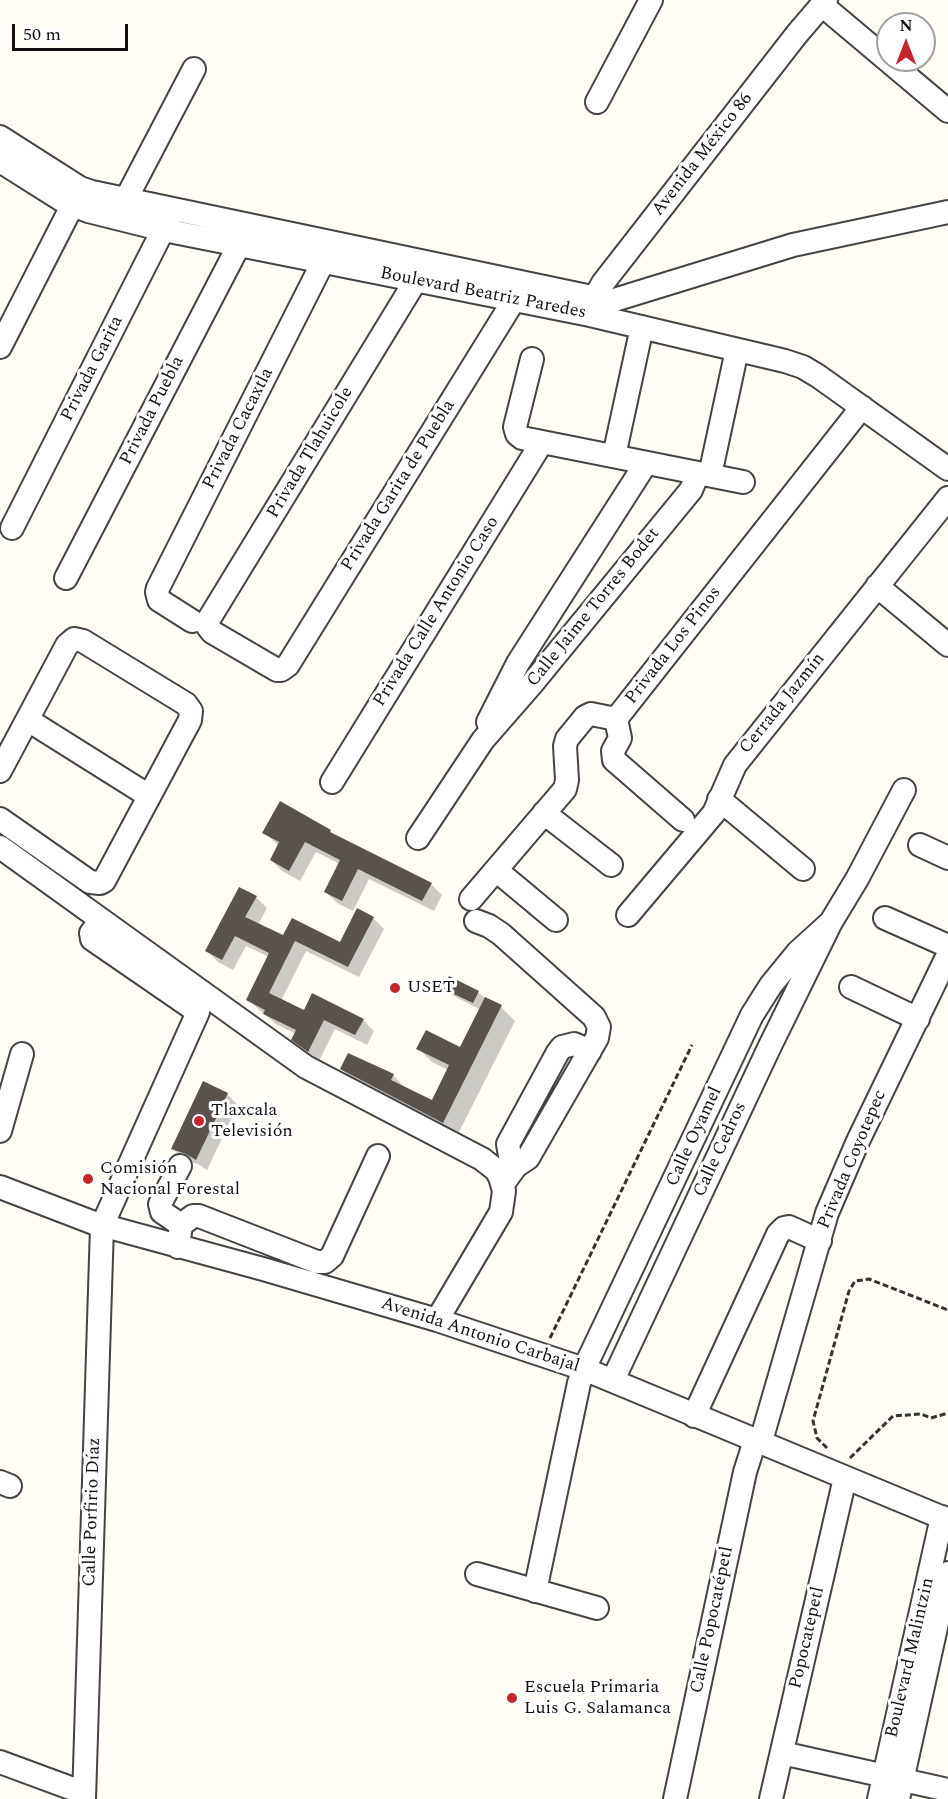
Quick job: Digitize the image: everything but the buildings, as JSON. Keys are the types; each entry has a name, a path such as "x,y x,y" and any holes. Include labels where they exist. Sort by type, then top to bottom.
{"street":[{"path":"597,102 651,0"},
{"path":"824,3 948,111"},
{"name":"Avenida México 86","path":"593,306 610,273 824,3"},
{"path":"126,199 194,69"},
{"name":"Boulevard Beatriz Paredes","path":"0,137 80,188 126,199 169,219 239,245 514,300 593,306 793,245 948,212"},
{"name":"Boulevard Beatriz Paredes","path":"0,161 72,206 169,219 593,306 642,327 785,360 803,367 948,469"},
{"path":"0,347 72,206"},
{"name":"Privada Garita","path":"12,528 169,219"},
{"name":"Privada Puebla","path":"66,578 239,245"},
{"name":"Privada Cacaxtla","path":"200,624 163,603 158,596 158,588 323,262"},
{"name":"Privada Tlahuicole","path":"200,624 209,619 416,280"},
{"name":"Privada Garita de Puebla","path":"200,624 273,669 281,670 288,665 514,300"},
{"path":"614,456 642,327"},
{"name":"Calle Jaime Torres Bodet","path":"418,838 483,740 704,474 737,350"},
{"path":"532,359 516,430 522,438 743,482"},
{"name":"Privada Los Pinos","path":"510,1175 508,1144 558,1052 562,1047 574,1044 590,1052 599,1033 599,1027 594,1017 473,910 496,870 567,785 565,748 567,739 585,717 591,714 616,719 861,408"},
{"name":"Privada Calle Antonio Caso","path":"332,782 543,442"},
{"name":"Calle Jaime Torres Bodet","path":"483,740 495,705 519,663 646,463"},
{"name":"Cerrada Jazmín","path":"628,915 714,813 735,765 948,498"},
{"path":"877,586 948,645"},
{"path":"0,771 67,645 74,639 83,641 186,704 191,711 190,720 107,877 100,883 90,882 0,819"},
{"path":"616,719 620,738 613,751 614,760 683,820"},
{"path":"28,720 149,796"},
{"path":"831,922 857,879 904,790"},
{"path":"719,799 803,869"},
{"path":"544,813 611,865"},
{"path":"920,845 948,858"},
{"path":"0,847 306,1067 482,1159 496,1170 510,1175 501,1212 436,1320"},
{"path":"496,870 556,920"},
{"path":"885,918 948,946"},
{"path":"101,920 91,933 92,939 198,1012 102,1226"},
{"name":"Calle Oyamel","path":"535,1591 579,1383 584,1369 752,1016 771,985 798,952 831,922"},
{"name":"Calle Cedros","path":"613,1380 831,922"},
{"name":"Privada Coyotepec","path":"757,1442 763,1434 827,1213 853,1152 948,955"},
{"path":"851,987 918,1019"},
{"path":"0,1131 21,1054"},
{"path":"698,1130 724,1143"},
{"path":"180,1166 160,1204 162,1212 179,1236 193,1216 202,1216 317,1262 325,1262 332,1256 378,1156"},
{"name":"Avenida Antonio Carbajal","path":"0,1187 102,1226 179,1236 263,1269 542,1354 613,1380 757,1442 852,1466 945,1519"},
{"name":"Calle Porfirio Díaz","path":"84,1796 102,1226"},
{"path":"694,1416 778,1234 784,1228 789,1227 820,1241"},
{"name":"Calle Popocatépetl","path":"675,1799 743,1483 757,1442"},
{"name":"Popocatepetl","path":"771,1799 852,1466"},
{"name":"Boulevard Malintzin","path":"895,1785 945,1519"},
{"name":"Boulevard Malintzin","path":"879,1799 895,1785 948,1572"},
{"path":"477,1574 597,1608"},
{"path":"782,1753 895,1785 948,1790"},
{"path":"0,1762 84,1796"}],"path":[{"path":"542,1354 692,1045"},
{"path":"834,1451 826,1448 817,1438 813,1421 849,1291 855,1281 869,1279 948,1310"},
{"path":"842,1454 852,1466 893,1416 921,1414 931,1418 948,1413"}],"place":[{"name":"USET","path":"395,988"},
{"name":"Tlaxcala Televisión","path":"199,1121"},
{"name":"Comisión Nacional Forestal","path":"88,1179"},
{"name":"Escuela Primaria Luis G. Salamanca","path":"512,1698"}]}
